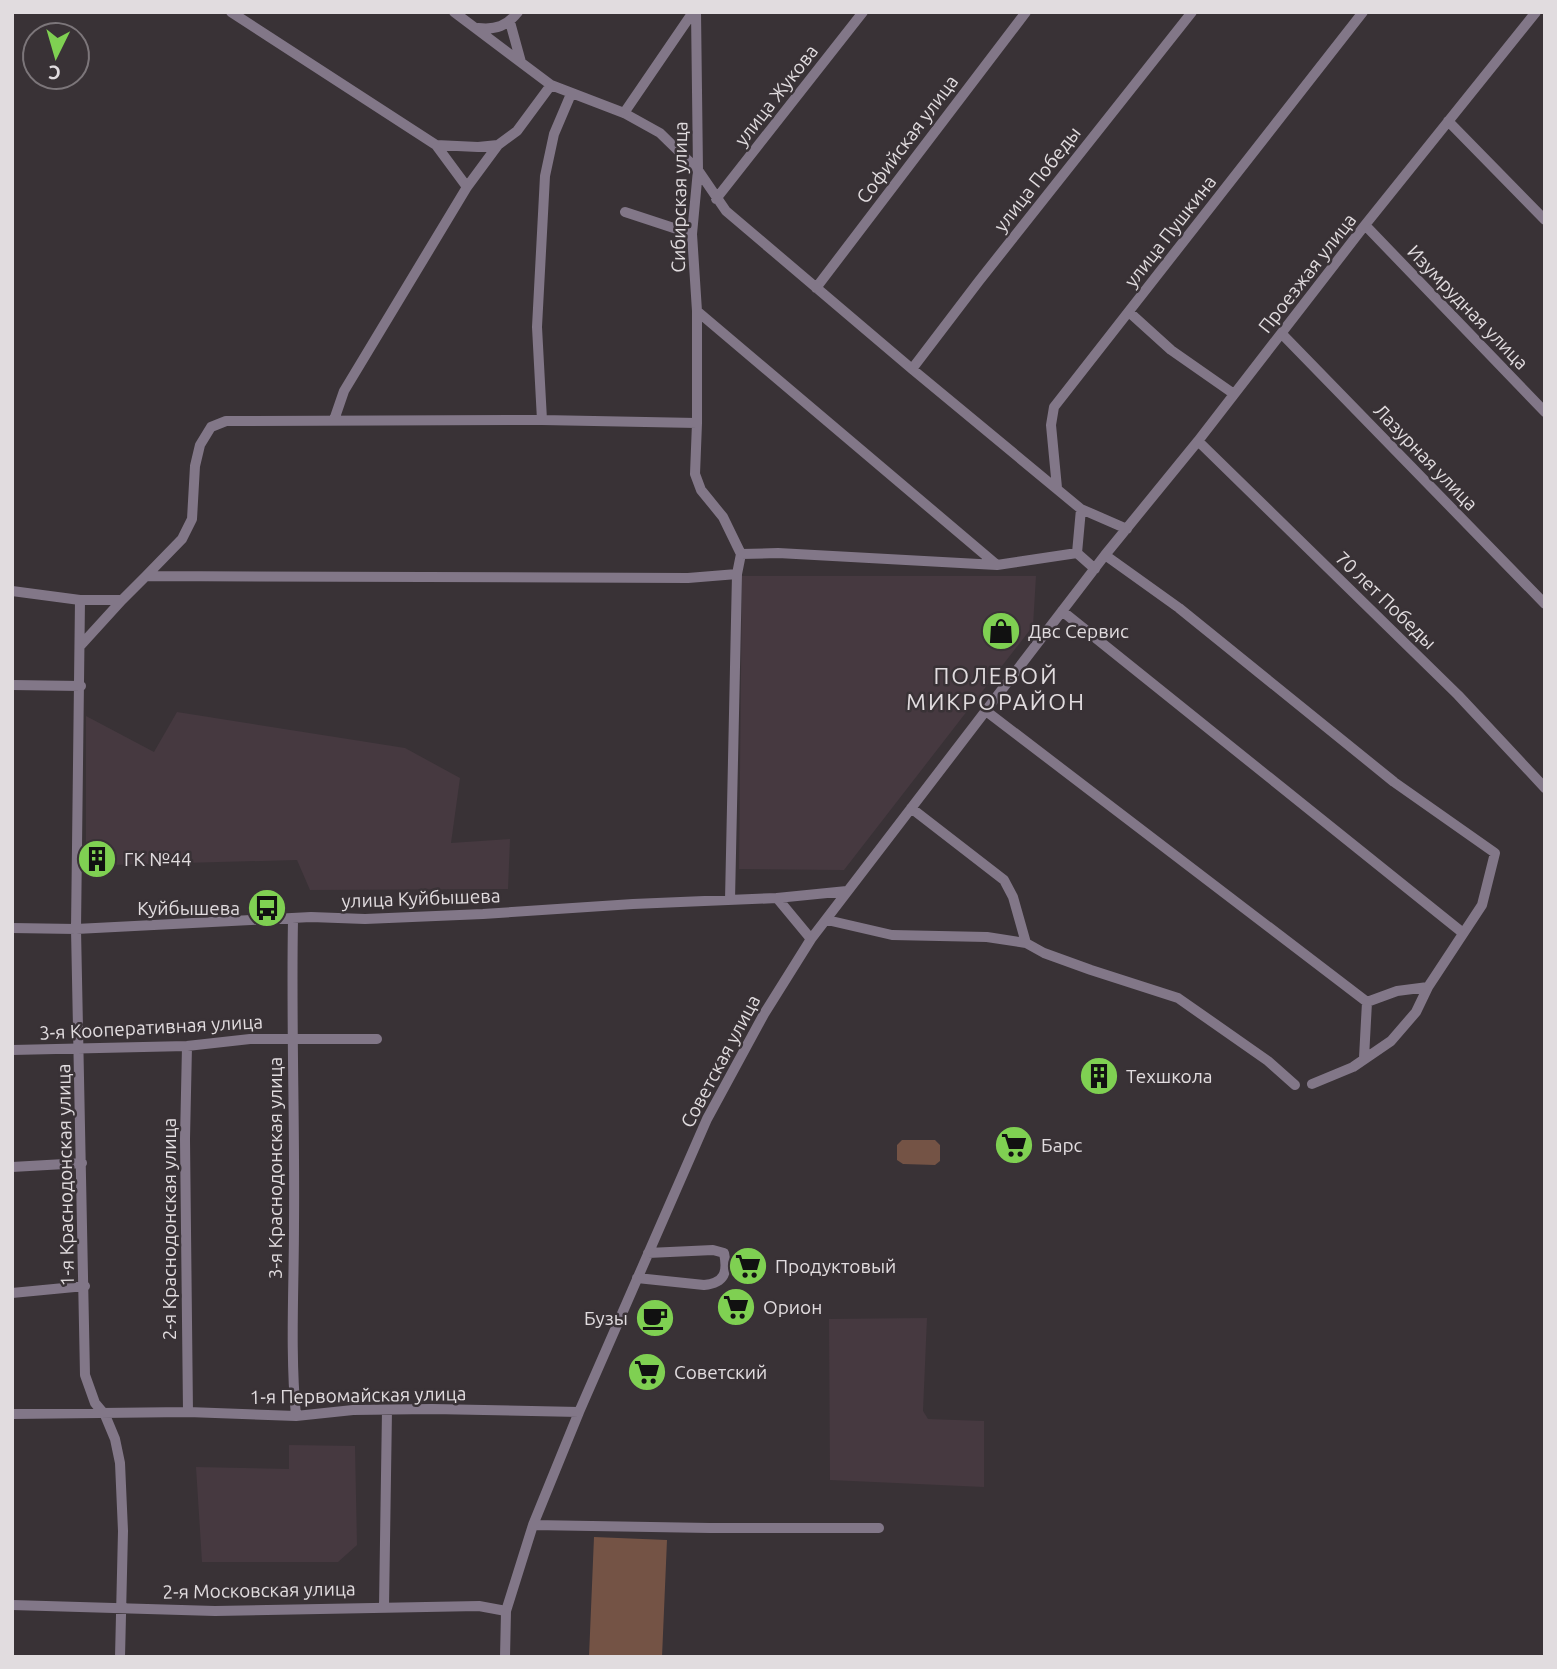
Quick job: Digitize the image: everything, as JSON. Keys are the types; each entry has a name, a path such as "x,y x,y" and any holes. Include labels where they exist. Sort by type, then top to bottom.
{"street":[{"path":"231,12 436,145 467,187"},
{"path":"454,12 551,85 624,113 660,133 698,170 726,211 816,288 1081,509 1127,529"},
{"path":"475,27 491,30 510,22 518,12"},
{"path":"624,113 694,12"},
{"name":"Сибирская улица","path":"694,12 698,170 692,234 697,311 695,474 701,490 723,517 741,554"},
{"name":"улица Жукова","path":"716,199 863,12"},
{"name":"Софийская улица","path":"816,288 1026,12"},
{"name":"улица Победы","path":"912,369 1192,12"},
{"name":"улица Пушкина","path":"1056,488 1051,425 1054,407 1363,12"},
{"name":"Проезжая улица","path":"1105,555 1536,12"},
{"path":"510,22 521,62"},
{"path":"334,420 344,391 467,187 498,145 517,131 551,85"},
{"path":"542,420 537,327 545,176 554,134 571,94"},
{"path":"1448,121 1545,220"},
{"path":"436,145 498,145"},
{"path":"625,212 692,234"},
{"name":"Изумрудная улица","path":"1365,225 1545,412"},
{"path":"697,311 997,565"},
{"path":"1129,312 1171,350 1234,394"},
{"name":"Лазурная улица","path":"1282,334 1545,604"},
{"path":"80,645 182,539 192,519 195,466 200,445 211,427 226,421 542,420 697,423"},
{"name":"70 лет Победы","path":"1198,441 1458,695 1545,789"},
{"path":"1077,553 1081,509"},
{"path":"730,900 737,574 741,554 778,553 997,565 1077,553"},
{"path":"1077,553 1095,569"},
{"path":"1105,555 1179,608 1394,782 1494,853 1482,905 1428,987 1416,1013 1391,1041 1353,1067 1312,1084"},
{"name":"Советская улица","path":"505,1657 506,1611 533,1525 579,1412 707,1119 764,1014 811,939 1105,555"},
{"path":"146,576 688,578 737,574"},
{"path":"12,591 80,600 122,600"},
{"name":"1-я Краснодонская улица","path":"80,600 76,929 85,1375 95,1403 105,1415 115,1439 120,1463 123,1531 120,1657"},
{"path":"1062,611 1463,933"},
{"path":"12,685 81,686"},
{"path":"986,711 1367,1002"},
{"path":"911,808 1004,880 1013,897 1026,943"},
{"name":"улица Куйбышева","path":"12,928 76,929 311,917 365,919 483,914 777,898 847,891"},
{"path":"777,898 811,939"},
{"name":"3-я Краснодонская улица","path":"293,920 292,1372 296,1416"},
{"path":"827,920 892,934 987,937 1026,943 1044,953 1178,998 1268,1061 1295,1085"},
{"path":"1367,1002 1397,991 1428,987"},
{"path":"1364,1058 1367,1002"},
{"name":"3-я Кооперативная улица","path":"12,1050 187,1046 250,1039 377,1039"},
{"name":"2-я Краснодонская улица","path":"187,1046 185,1139 188,1412"},
{"path":"12,1167 82,1163"},
{"path":"637,1278 715,1284 724,1276 727,1266 724,1254 713,1250 648,1253"},
{"path":"12,1293 85,1286"},
{"name":"1-я Первомайская улица","path":"12,1414 188,1412 296,1416 353,1410 579,1412"},
{"path":"384,1607 387,1410"},
{"path":"533,1525 879,1528"},
{"name":"2-я Московская улица","path":"12,1605 215,1611 479,1606 506,1611"}],"shaded area":[{"path":"742,576 1036,576 1033,626 844,870 739,869"},
{"path":"177,712 405,748 460,778 451,843 510,839 508,889 310,890 297,860 109,865 86,844 86,716 154,752"},
{"path":"902,1140 935,1140 940,1145 940,1161 935,1165 903,1164 897,1160 897,1145"},
{"path":"927,1318 923,1411 928,1419 984,1421 984,1487 830,1480 829,1319"},
{"path":"289,1445 355,1446 357,1545 338,1562 202,1562 196,1467 289,1469"},
{"path":"594,1537 667,1540 662,1657 589,1657"}],"place":[{"name":"Двс Сервис","path":"1001,631"},
{"name":"ГК №44","path":"97,859"},
{"name":"Куйбышева","path":"267,908"},
{"name":"Техшкола","path":"1099,1076"},
{"name":"Барс","path":"1014,1145"},
{"name":"Продуктовый","path":"748,1266"},
{"name":"Орион","path":"736,1307"},
{"name":"Бузы","path":"655,1318"},
{"name":"Советский","path":"647,1372"}],"district":[{"name":"ПОЛЕВОЙ МИКРОРАЙОН","path":"996,688"}]}
